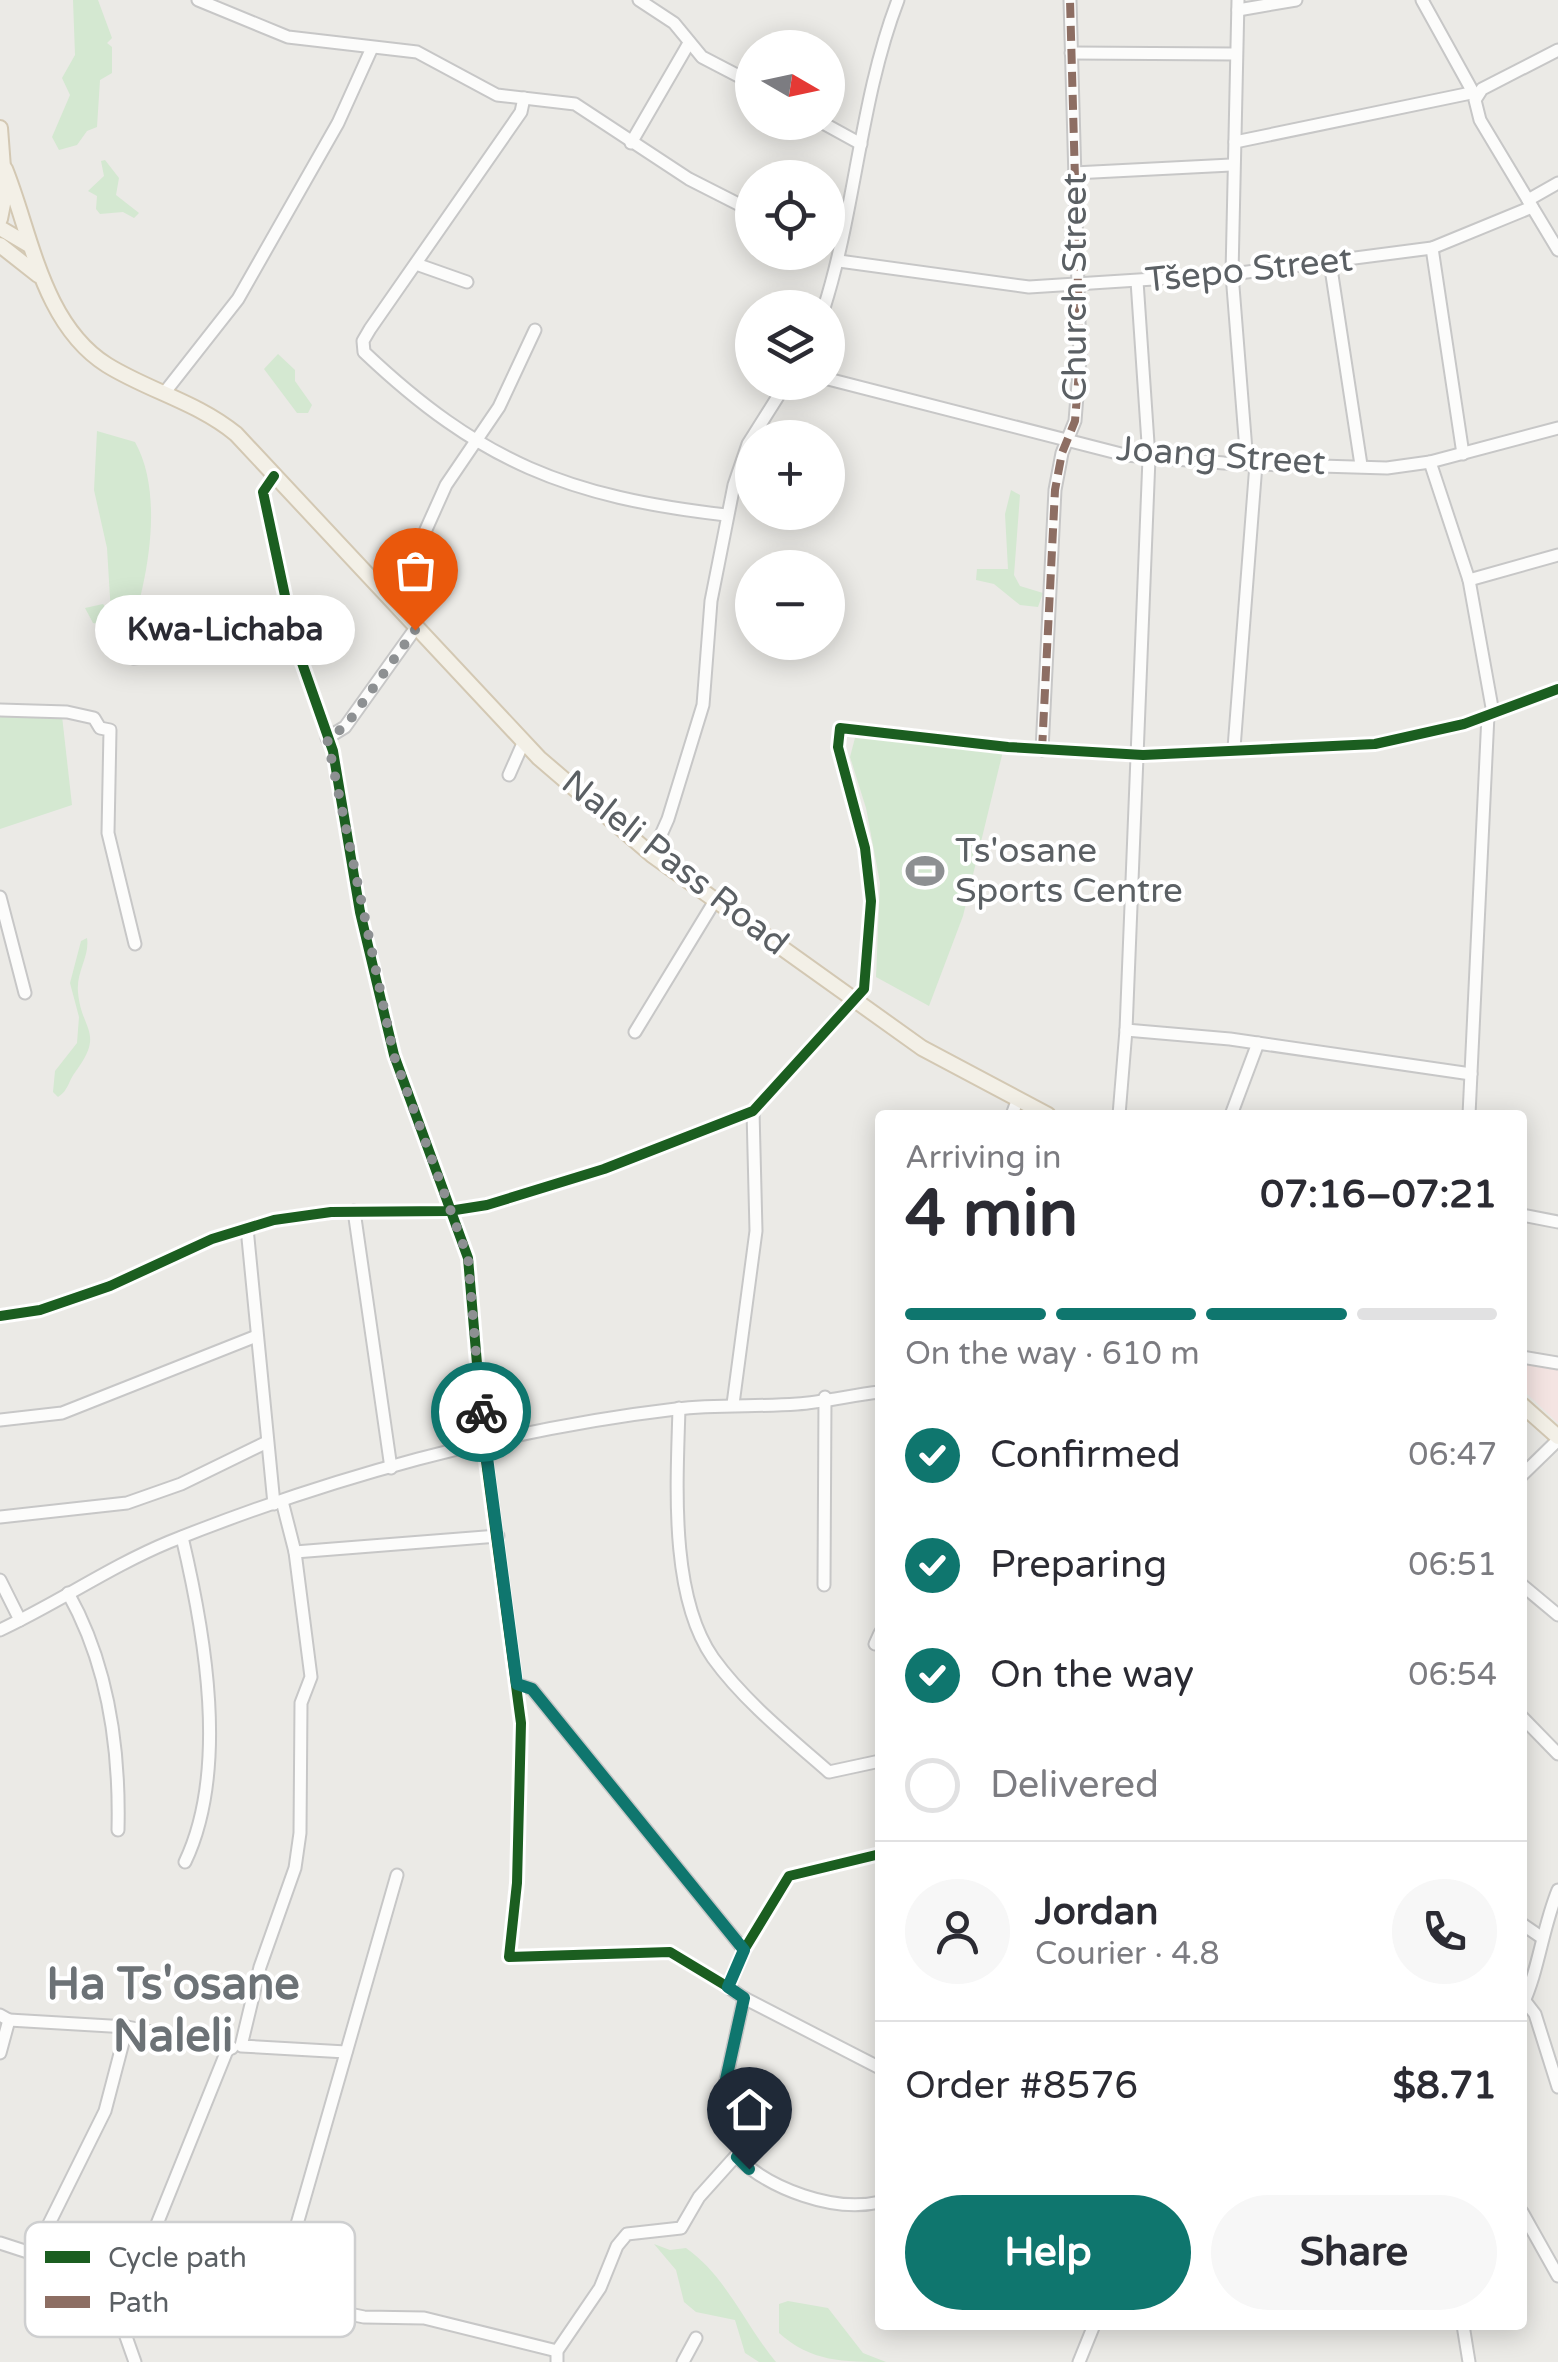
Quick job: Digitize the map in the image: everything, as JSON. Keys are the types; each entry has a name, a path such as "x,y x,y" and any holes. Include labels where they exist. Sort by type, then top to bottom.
{"main road":[{"path":"0,128 4,168 0,219"},
{"path":"4,168 42,279"},
{"path":"0,228 32,252"},
{"path":"0,245 42,279"},
{"name":"Naleli Pass Road","path":"42,279 83,345 107,364 212,416 274,476 415,630 524,740 652,855 922,1048 1014,1108"},
{"path":"1527,1410 1558,1439"}],"street":[{"path":"198,0 288,37 372,50 418,52 497,95 575,104 631,143 735,201"},
{"path":"640,0 674,23 689,44 717,68 735,76"},
{"path":"845,230 861,144 898,0"},
{"name":"Church Street","path":"1042,750 1055,490 1078,402 1070,0"},
{"path":"1234,748 1252,464 1232,274 1231,164 1235,142 1238,5 1296,0"},
{"path":"1422,0 1474,95 1480,120 1558,250"},
{"path":"631,143 689,44"},
{"path":"165,392 238,299 338,123 372,50"},
{"path":"1235,142 1474,95 1558,50"},
{"path":"1071,53 1234,54"},
{"path":"524,98 521,112 362,346 393,381 473,442 597,495 726,515"},
{"path":"845,135 861,144"},
{"path":"1074,174 1231,164"},
{"name":"Tšepo Street","path":"845,258 1028,287 1232,274 1432,248 1530,204 1558,182"},
{"path":"1432,248 1463,454"},
{"path":"1330,262 1361,465"},
{"path":"416,264 467,282"},
{"path":"1119,1110 1126,1030 1148,458 1137,281"},
{"path":"382,590 410,563 446,485 499,406 535,330"},
{"name":"Joang Street","path":"845,384 1148,458 1378,468 1430,462 1558,428"},
{"path":"652,855 668,819 702,705 712,601 726,515 748,444 776,400"},
{"path":"1430,462 1469,580 1491,714 1469,1110"},
{"path":"274,476 263,492 295,642 327,738 394,1056 471,1277 484,1446 517,1684 521,1782 508,1956 670,1952 744,1998 875,2065"},
{"path":"1469,580 1558,555"},
{"path":"327,738 345,727 415,630"},
{"path":"133,658 295,642"},
{"path":"0,1316 40,1310 110,1286 171,1256 247,1228 304,1215 449,1211 487,1206 604,1169 753,1111 864,989 871,901 859,819 838,747 840,728 1042,750 1134,753 1404,741 1558,690"},
{"path":"0,710 67,712 94,718 100,728 110,730 108,833 135,944"},
{"path":"509,774 524,740"},
{"path":"0,897 24,992"},
{"path":"634,1032 716,899"},
{"path":"1126,1030 1258,1043 1471,1074"},
{"path":"1233,1110 1258,1043"},
{"path":"732,1404 756,1230 753,1111"},
{"path":"354,1211 391,1468"},
{"path":"1527,1216 1558,1222"},
{"path":"242,2046 260,1966 295,1868 300,1833 302,1703 311,1677 295,1552 278,1502 265,1443 247,1228"},
{"path":"0,1420 62,1414 254,1337"},
{"path":"1527,1358 1558,1363"},
{"path":"0,1630 103,1570 182,1537 278,1502 391,1468 679,1408 803,1404 826,1397 875,1392"},
{"path":"824,1584 826,1397"},
{"path":"679,1408 680,1542 702,1639 747,1697 829,1772 875,1762"},
{"path":"1527,1470 1558,1439"},
{"path":"0,1517 138,1500 265,1443"},
{"path":"295,1552 498,1536"},
{"path":"182,1537 208,1696 202,1828 186,1862"},
{"path":"0,1580 20,1620"},
{"path":"1527,1589 1558,1615"},
{"path":"68,1593 82,1618 114,1722 118,1830"},
{"path":"517,1684 532,1689 744,1950"},
{"path":"1527,1723 1558,1754"},
{"path":"728,1987 744,1950 789,1876 875,1855"},
{"path":"298,2222 397,1874"},
{"path":"1527,1992 1558,1890"},
{"path":"1527,1927 1542,1937"},
{"path":"355,2315 424,2318 557,2356 600,2288 617,2246 627,2234 681,2228 699,2198 743,2148 735,2116 721,2102 744,1998"},
{"path":"1527,2006 1535,2014 1558,2086"},
{"path":"0,2052 4,2018 126,2027 228,2048 346,2052"},
{"path":"50,2222 105,2110 126,2027"},
{"path":"158,2222 228,2048"},
{"path":"737,2157 769,2181 820,2199 850,2206 875,2203"},
{"path":"1527,2221 1558,2276"},
{"path":"0,2243 25,2251"},
{"path":"1080,2362 1092,2330"},
{"path":"1464,2330 1469,2362"},
{"path":"126,2337 135,2362"},
{"path":"683,2362 696,2338"}],"shaded area":[{"path":"1527,1364 1558,1370 1558,1423 1527,1394"}],"green space":[{"path":"73,0 98,0 112,38 107,43 112,47 112,73 100,80 97,127 87,131 77,145 59,150 52,137 70,95 62,78 75,55"},
{"path":"105,160 119,178 116,195 139,213 134,218 123,212 100,214 96,209 97,196 88,191 104,176 101,161"},
{"path":"278,354 295,370 295,381 312,405 308,413 297,413 264,369"},
{"path":"97,431 135,442 150,491 145,576 123,654 116,647 114,627 93,623 85,608 103,604 111,614 107,548 94,490"},
{"path":"1011,490 1020,495 1014,575 1020,586 1043,593 1038,607 1020,605 994,584 976,580 977,569 1008,569 1005,514"},
{"path":"0,716 62,716 72,805 0,829"},
{"name":"Ts'osane Sports Centre","path":"856,734 1003,751 963,916 929,1006 876,977 880,883 866,808 850,757"},
{"path":"87,938 78,992 89,1031 89,1048 58,1097 53,1092 55,1071 77,1043 79,1017 70,983 81,941"},
{"path":"654,2244 670,2250 686,2248 700,2259 776,2362 759,2362 745,2353 735,2320 696,2312 684,2302 676,2270"},
{"path":"788,2301 828,2308 863,2353 886,2362 829,2358 791,2343 779,2333 779,2304"}],"marked path":[{"path":"1042,750 1055,490 1062,453 1075,421 1080,358 1070,0"}],"cycle path":[{"path":"274,476 263,492 295,643 333,751 360,912 394,1055 468,1258 484,1446 521,1723 517,1883 509,1957 670,1952 728,1987 744,1950 789,1876 875,1855"},
{"path":"0,1316 40,1310 110,1286 212,1239 274,1220 331,1212 449,1211 487,1205 604,1169 753,1111 864,989 871,901 865,848 838,747 840,728 1008,747 1143,755 1375,744 1464,724 1558,689"}],"way so far":[{"path":"415,630 345,727 327,738 333,751 360,912 394,1056 412,1115 468,1258 481,1412"}],"place":[{"name":"Kwa-Lichaba","path":"415,630"},
{"name":"Ts'osane Sports Centre","path":"925,871"}],"district":[{"name":"Ha Ts'osane Naleli","path":"173,2011"}],"route":[{"path":"481,1412 517,1684 532,1689 744,1950 728,1987 744,1998 721,2102 735,2116 743,2148 737,2157 749,2169"}]}
